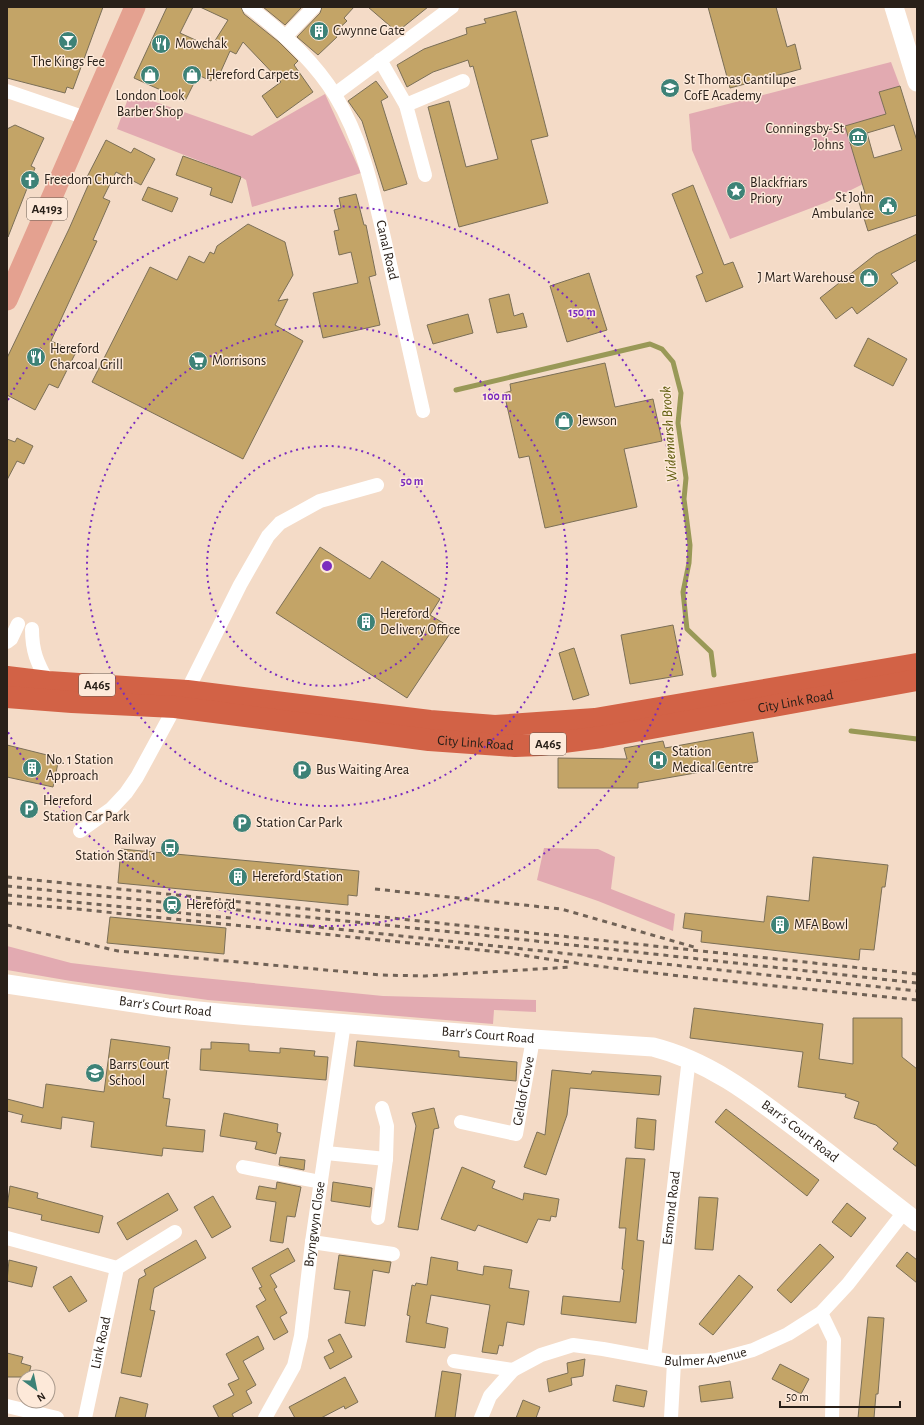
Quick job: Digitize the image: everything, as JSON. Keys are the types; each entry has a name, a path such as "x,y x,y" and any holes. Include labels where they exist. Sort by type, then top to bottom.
{"highway":[{"name":"City Link Road","path":"181,699 430,722 495,726 595,719 917,664"},
{"name":"A465","path":"7,677 181,699"},
{"name":"City Link Road","path":"181,699 429,740 482,745 540,745 602,737 917,680"},
{"name":"A465","path":"7,697 72,702 181,699"}],"main road":[{"name":"A4193","path":"7,300 135,7"}],"street":[{"name":"Canal Road","path":"249,7 285,37 323,78 335,94 358,142 371,180 423,411"},
{"path":"285,37 314,7"},
{"path":"335,94 452,7"},
{"path":"894,7 917,82"},
{"path":"380,60 406,105 425,175"},
{"path":"406,105 463,81"},
{"path":"7,91 86,118"},
{"path":"80,831 110,809 126,793 137,777 181,699 240,585 268,536 280,523 314,504 377,485"},
{"path":"7,642 11,640 18,624"},
{"path":"32,629 32,646 38,665 48,682"},
{"name":"Barr's Court Road","path":"7,984 168,1008 344,1024 653,1047 689,1058 724,1076 761,1102 911,1217"},
{"name":"Bryngwyn Close","path":"265,1418 294,1366 302,1336 312,1242 344,1024"},
{"name":"Geldof Grove","path":"461,1122 516,1134 533,1039"},
{"name":"Esmond Road","path":"654,1358 689,1058"},
{"path":"378,1218 386,1159 387,1126 382,1108"},
{"path":"326,1153 386,1159"},
{"path":"243,1168 321,1182"},
{"name":"Bulmer Avenue","path":"481,1418 490,1396 512,1370 541,1355 573,1345 674,1362 716,1360 753,1350 788,1334 821,1313 911,1217"},
{"path":"7,1238 117,1268 175,1232"},
{"path":"312,1242 393,1254"},
{"name":"Link Road","path":"85,1418 117,1268"},
{"path":"821,1313 834,1340 832,1418"},
{"path":"454,1361 512,1370"},
{"path":"670,1418 674,1362"},
{"path":"7,1406 57,1418"}],"shaded area":[{"path":"891,62 900,86 879,92 886,114 845,127 863,184 827,202 730,239 692,150 689,114"},
{"path":"130,93 252,136 325,94 361,173 252,207 246,180 241,177 117,129"},
{"path":"544,848 598,849 615,857 611,889 675,914 673,931 598,901 537,880"},
{"path":"7,946 71,963 172,975 383,996 536,1000 536,1012 494,1010 493,1024 208,1000 71,981 7,970"}],"building":[{"path":"7,7 103,7 73,89 67,87 65,93 7,78"},
{"path":"167,7 193,7 180,33 211,47 228,20 200,7 241,7 244,14 279,42 298,61 294,65 313,92 277,118 262,96 281,82 243,42 236,54 230,51 217,80 212,78 211,81 198,75 185,101 134,78"},
{"path":"263,7 302,7 285,25"},
{"name":"Gwynne Gate","path":"322,7 354,7 344,18 347,21 334,33 337,37 318,55 297,37 320,13"},
{"path":"368,7 428,7 397,32"},
{"path":"708,7 776,7 787,47 795,44 801,69 730,88"},
{"path":"516,11 548,136 531,140 548,203 459,227 428,107 449,101 466,167 498,159 473,66 470,67 468,60 433,72 407,87 397,65 424,49 467,34 466,28 486,23 484,19"},
{"path":"376,81 388,97 381,101 407,184 384,191 362,121 348,101"},
{"path":"900,86 917,141 917,215 868,231 857,196 865,193 845,126 886,114 879,92","holes":["894,125 902,150 874,158 867,133"]},
{"path":"15,125 44,138 31,166 35,168 8,237 7,129"},
{"path":"106,140 131,153 134,148 155,159 141,185 116,172 103,198 110,201 93,240 97,241 51,341 76,352 58,388 49,384 35,410 7,395 7,358 69,229 90,181 86,179"},
{"path":"183,156 241,177 232,203 210,195 212,188 176,175"},
{"path":"693,185 724,265 733,262 743,287 706,302 696,276 703,273 672,194"},
{"path":"148,187 178,198 172,212 142,200"},
{"path":"356,194 364,225 366,225 376,275 369,277 380,325 323,338 313,293 358,283 351,252 339,255 334,231 339,230 334,210 341,208 339,198"},
{"name":"Morrisons","path":"248,224 285,242 293,275 278,301 288,299 275,325 303,341 243,459 92,382 150,267 177,280 189,256 204,263 210,252 214,254 217,246"},
{"name":"J Mart Warehouse","path":"917,234 917,260 891,274 898,283 857,314 852,307 836,319 820,298 876,254"},
{"path":"589,273 607,330 567,342 550,286"},
{"path":"509,294 514,316 523,313 527,327 497,333 489,299"},
{"path":"468,314 473,333 433,344 427,325"},
{"path":"868,338 907,359 893,386 854,366"},
{"name":"Jewson","path":"605,363 615,407 653,399 662,441 624,449 637,507 545,528 529,456 519,458 504,393 511,391 510,384"},
{"path":"17,438 33,446 24,464 17,461 7,480 7,439 15,442"},
{"name":"Hereford Delivery Office","path":"320,547 370,579 382,561 440,599 430,615 453,629 407,698 276,613"},
{"path":"673,625 683,675 630,684 621,635"},
{"path":"574,648 589,695 573,700 559,653"},
{"name":"Station Medical Centre","path":"753,732 758,762 638,783 638,788 558,788 558,758 627,759 624,748 663,741 665,748"},
{"name":"No. 1 Station Approach","path":"7,745 59,758 53,787 7,777"},
{"name":"Hereford Station","path":"121,849 359,871 357,896 348,895 348,905 118,883"},
{"name":"MFA Bowl","path":"813,857 888,865 885,887 882,887 874,950 860,949 859,960 701,942 702,931 683,928 685,913 764,922 767,896 809,901"},
{"path":"110,917 226,928 224,954 107,943"},
{"path":"694,1008 823,1024 819,1059 853,1064 853,1018 902,1018 902,1057 917,1069 917,1167 893,1149 898,1143 876,1125 854,1118 859,1102 845,1097 846,1094 798,1087 803,1052 690,1038"},
{"path":"111,1039 170,1047 163,1098 170,1099 166,1126 205,1130 203,1152 163,1148 162,1156 91,1147 94,1122 62,1117 61,1129 21,1122 23,1115 7,1111 7,1099 43,1108 46,1084 104,1092"},
{"path":"357,1041 459,1051 459,1057 517,1062 516,1081 354,1066"},
{"path":"211,1042 249,1044 249,1051 280,1053 280,1048 315,1051 314,1056 328,1057 326,1080 200,1070 201,1049 211,1049"},
{"path":"552,1070 591,1074 592,1071 661,1076 659,1095 570,1088 567,1115 546,1175 524,1167 537,1132 545,1135"},
{"path":"434,1108 439,1128 434,1129 418,1230 398,1227 416,1126 412,1113"},
{"path":"726,1109 819,1180 807,1196 715,1122"},
{"path":"224,1113 278,1124 277,1132 281,1133 276,1154 255,1149 257,1142 220,1136"},
{"path":"637,1118 656,1120 654,1150 635,1148"},
{"path":"280,1157 305,1160 304,1170 279,1165"},
{"path":"626,1158 645,1159 637,1240 644,1241 636,1323 561,1314 563,1296 620,1302 624,1270 622,1269 626,1228 619,1228"},
{"path":"462,1167 495,1181 492,1188 523,1200 524,1193 559,1199 556,1217 551,1216 550,1221 538,1219 527,1243 478,1225 475,1231 441,1219"},
{"path":"277,1182 301,1187 295,1217 287,1216 283,1243 270,1241 276,1202 256,1199 259,1186 276,1189"},
{"path":"333,1182 372,1188 370,1207 331,1201"},
{"path":"10,1186 38,1193 37,1198 103,1216 99,1233 41,1220 42,1215 7,1207"},
{"path":"168,1193 178,1210 127,1240 117,1223"},
{"path":"213,1196 231,1227 212,1238 194,1207"},
{"path":"699,1197 718,1198 713,1250 695,1249"},
{"path":"847,1203 866,1218 851,1237 832,1222"},
{"path":"196,1240 206,1258 154,1288 150,1310 155,1311 141,1377 121,1373 139,1279 146,1275 144,1270"},
{"path":"820,1244 834,1257 791,1303 777,1290"},
{"path":"288,1248 295,1261 270,1275 277,1287 274,1289 287,1313 280,1317 288,1332 274,1340 256,1306 266,1300 259,1288 262,1287 252,1268"},
{"path":"907,1252 917,1260 917,1283 896,1266"},
{"path":"339,1255 391,1262 389,1273 373,1270 365,1326 345,1323 350,1291 334,1289"},
{"path":"431,1257 458,1262 457,1270 483,1275 484,1266 512,1270 509,1288 529,1291 524,1325 507,1322 503,1346 499,1345 497,1354 482,1352 490,1305 431,1295 426,1323 448,1328 445,1348 406,1342 410,1316 407,1315 412,1285 415,1286 416,1283 427,1285"},
{"path":"9,1260 37,1267 32,1287 7,1281"},
{"path":"739,1275 753,1287 713,1335 699,1324"},
{"path":"71,1276 87,1301 69,1312 53,1287"},
{"path":"868,1317 884,1318 878,1394 876,1394 874,1418 858,1418"},
{"path":"340,1334 352,1357 330,1369 324,1357 334,1352 328,1340"},
{"path":"258,1336 264,1349 243,1361 256,1385 246,1391 252,1403 232,1414 234,1418 219,1418 213,1406 234,1395 228,1384 239,1379 226,1354"},
{"path":"7,1353 23,1357 21,1363 31,1366 30,1369 16,1369 16,1377 7,1377"},
{"path":"585,1359 583,1376 571,1378 572,1385 549,1392 547,1379 568,1373 567,1363"},
{"path":"780,1364 809,1379 801,1394 772,1379"},
{"path":"442,1371 461,1374 455,1418 435,1418"},
{"path":"345,1377 358,1402 345,1409 344,1406 321,1418 295,1418 289,1407"},
{"path":"730,1381 733,1398 701,1402 699,1386"},
{"path":"616,1385 647,1391 644,1407 613,1401"},
{"path":"120,1397 148,1404 145,1418 115,1418"},
{"path":"523,1400 540,1407 536,1418 516,1418"}],"waterway":[{"name":"Widemarsh Brook","path":"456,390 650,344 662,349 673,362 681,393 678,423 686,478 684,499 690,545 689,563 683,592 687,629 711,652 714,675"},
{"name":"Widemarsh Brook","path":"851,731 917,739"}],"railway":[{"path":"7,877 917,974"},
{"path":"7,886 481,935 917,983"},
{"path":"375,889 561,909 694,947"},
{"path":"7,895 231,918"},
{"path":"7,903 509,953 662,974 917,1000"},
{"path":"7,925 118,951 381,975 425,976 571,967"},
{"path":"299,925 917,991"}],"place":[{"name":"Gwynne Gate","path":"319,31"},
{"name":"The Kings Fee","path":"68,41"},
{"name":"Mowchak","path":"161,44"},
{"name":"London Look Barber Shop","path":"150,75"},
{"name":"Hereford Carpets","path":"192,75"},
{"name":"St Thomas Cantilupe CofE Academy","path":"670,88"},
{"name":"Conningsby-St Johns","path":"858,137"},
{"name":"Freedom Church","path":"30,180"},
{"name":"Blackfriars Priory","path":"736,191"},
{"name":"St John Ambulance","path":"888,206"},
{"name":"J Mart Warehouse","path":"869,278"},
{"name":"Hereford Charcoal Grill","path":"36,357"},
{"name":"Morrisons","path":"198,361"},
{"name":"Jewson","path":"564,421"},
{"name":"Hereford Delivery Office","path":"366,622"},
{"name":"Station Medical Centre","path":"658,760"},
{"name":"No. 1 Station Approach","path":"32,768"},
{"name":"Bus Waiting Area","path":"302,770"},
{"name":"Hereford Station Car Park","path":"29,809"},
{"name":"Station Car Park","path":"242,823"},
{"name":"Railway Station Stand 1","path":"170,848"},
{"name":"Hereford Station","path":"238,877"},
{"name":"Hereford","path":"172,905"},
{"name":"MFA Bowl","path":"780,925"},
{"name":"Barrs Court School","path":"95,1073"}]}
